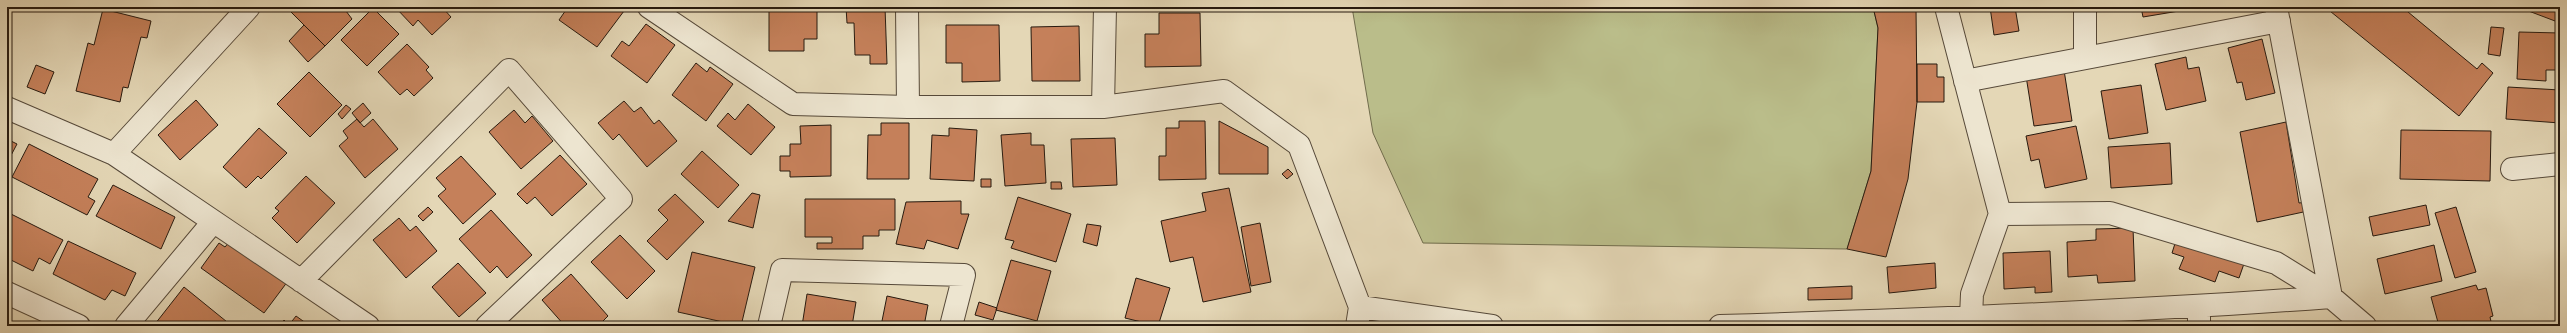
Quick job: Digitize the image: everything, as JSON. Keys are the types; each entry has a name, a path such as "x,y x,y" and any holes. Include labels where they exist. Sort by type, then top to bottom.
{"street":[{"path":"114,154 249,7"},
{"path":"649,7 793,104 908,107 1103,107 1224,91 1299,145 1359,316 1492,326"},
{"path":"907,7 908,107"},
{"path":"1103,107 1105,7"},
{"path":"1946,7 2000,214 1972,294 1971,317"},
{"path":"2085,7 2085,57"},
{"path":"1965,81 2085,57 2278,14 2331,297"},
{"path":"301,281 509,70 621,199 487,326"},
{"path":"7,108 114,154 368,326"},
{"path":"2512,169 2560,164"},
{"path":"2000,214 2110,212 2276,263 2331,297 2365,326"},
{"path":"126,326 213,222"},
{"path":"769,326 782,270 964,274 951,326"},
{"path":"7,293 80,326"},
{"path":"1720,326 1855,324 1971,317 2026,321 2199,316 2331,297"}],"green space":[{"path":"1352,7 1873,7 1878,28 1871,171 1847,249 1423,243 1373,133"}],"building":[{"path":"295,7 343,7 352,19 325,46 291,12"},
{"path":"395,7 442,7 451,17 432,35 418,20 413,26"},
{"path":"568,7 619,7 624,11 597,47 559,20"},
{"path":"769,7 817,7 817,39 804,39 804,51 769,51"},
{"path":"846,7 885,7 887,64 870,64 870,55 855,55 854,23 847,23"},
{"path":"963,7 1002,7 1002,10 963,10"},
{"path":"1873,7 1920,7 1916,8 1917,102 1908,179 1886,257 1847,249 1871,171 1878,28"},
{"path":"1990,7 2015,7 2019,31 1994,35"},
{"path":"2141,7 2184,7 2185,10 2143,17"},
{"path":"2325,7 2402,7 2477,69 2482,63 2493,73 2459,116"},
{"path":"2518,7 2560,7 2555,21"},
{"path":"373,8 399,34 367,66 341,40"},
{"path":"103,9 151,21 147,38 141,37 128,88 123,87 120,102 76,91 88,43 94,45"},
{"path":"1159,13 1200,13 1201,66 1145,67 1145,34 1159,34"},
{"path":"646,24 675,45 647,83 611,56 622,41 629,46"},
{"path":"304,25 325,46 308,62 289,41"},
{"path":"946,25 999,25 1000,81 962,82 962,63 946,63"},
{"path":"1079,26 1080,81 1032,81 1031,27"},
{"path":"2491,27 2504,28 2500,56 2488,54"},
{"path":"2519,32 2560,33 2560,70 2546,70 2546,81 2517,79"},
{"path":"2262,39 2275,93 2246,100 2242,82 2237,83 2228,48"},
{"path":"407,44 429,67 426,70 433,78 414,96 407,89 400,95 378,72"},
{"path":"2186,57 2188,69 2199,67 2206,101 2166,110 2155,64"},
{"path":"696,63 707,72 710,67 733,84 706,121 672,95"},
{"path":"1917,64 1937,64 1937,77 1944,77 1944,102 1917,102"},
{"path":"36,65 54,72 45,94 27,87"},
{"path":"2064,70 2072,121 2034,126 2026,76"},
{"path":"309,72 342,105 310,137 277,104"},
{"path":"2141,85 2148,133 2109,139 2101,91"},
{"path":"2508,87 2560,90 2560,123 2506,119"},
{"path":"196,100 218,125 180,160 158,135"},
{"path":"624,101 634,112 641,107 654,124 659,120 677,141 647,167 619,134 613,140 598,123"},
{"path":"363,103 371,113 360,123 352,113"},
{"path":"748,104 775,127 751,155 717,126 728,113 735,120"},
{"path":"346,105 351,109 342,119 338,114"},
{"path":"514,110 525,123 532,116 553,141 521,169 489,132"},
{"path":"357,119 364,127 373,119 398,149 365,178 339,146 348,138 343,131"},
{"path":"1179,121 1205,121 1206,179 1159,180 1159,156 1166,156 1166,128 1179,128"},
{"path":"1219,121 1268,147 1268,174 1219,174"},
{"path":"2286,122 2299,203 2307,202 2308,211 2257,222 2240,132"},
{"path":"881,123 909,123 909,179 867,179 868,135 881,135"},
{"path":"831,125 831,176 790,177 790,171 780,171 780,156 790,156 790,144 801,144 800,126"},
{"path":"2076,126 2087,179 2045,188 2039,159 2031,161 2026,136"},
{"path":"259,128 287,153 261,179 258,176 246,188 223,167"},
{"path":"949,128 977,130 974,181 930,179 932,135 949,136"},
{"path":"2401,130 2491,131 2490,181 2400,179"},
{"path":"1031,133 1031,145 1044,145 1046,183 1005,186 1001,135"},
{"path":"1115,138 1117,185 1073,187 1071,139"},
{"path":"7,139 17,144 7,163"},
{"path":"2170,143 2172,184 2111,188 2108,147"},
{"path":"29,144 98,179 88,197 95,201 87,215 12,177"},
{"path":"702,151 739,185 718,208 681,174"},
{"path":"560,155 587,184 552,216 535,197 527,204 517,194"},
{"path":"461,156 496,194 463,224 438,196 446,189 436,178"},
{"path":"1288,169 1293,174 1287,179 1282,174"},
{"path":"306,176 335,203 297,243 272,218 279,211 275,208"},
{"path":"981,179 991,179 991,187 981,187"},
{"path":"1051,182 1061,182 1062,189 1051,189"},
{"path":"113,185 175,217 161,249 96,216"},
{"path":"1229,188 1251,292 1203,302 1193,257 1170,262 1161,221 1206,211 1202,193"},
{"path":"752,193 760,195 753,228 728,221"},
{"path":"675,194 704,222 667,260 647,241 668,220 658,210"},
{"path":"1018,197 1071,214 1056,262 1011,248 1014,241 1005,239"},
{"path":"805,199 895,199 895,230 879,230 879,236 863,236 863,249 817,249 817,243 832,243 832,237 805,237"},
{"path":"961,201 961,214 969,214 958,249 927,240 924,249 896,244 906,202"},
{"path":"2426,205 2430,225 2373,236 2369,217"},
{"path":"428,207 433,212 423,221 418,216"},
{"path":"2456,207 2476,272 2455,278 2435,213"},
{"path":"491,210 532,255 507,278 497,266 490,273 459,239"},
{"path":"7,212 63,240 50,264 39,258 33,271 7,258"},
{"path":"399,218 410,231 416,226 437,251 406,278 373,240"},
{"path":"1260,223 1271,282 1251,286 1241,227"},
{"path":"1087,224 1101,226 1097,246 1083,242"},
{"path":"2133,228 2135,281 2098,283 2097,275 2068,277 2067,242 2096,240 2096,229"},
{"path":"2178,234 2246,258 2239,278 2219,271 2215,282 2179,269 2184,257 2172,253"},
{"path":"620,235 655,271 627,299 591,262"},
{"path":"231,240 288,281 264,313 201,268 219,243 225,247"},
{"path":"68,241 136,273 125,296 112,290 105,300 53,274"},
{"path":"2434,245 2442,281 2385,294 2377,259"},
{"path":"2050,251 2052,292 2035,293 2035,287 2004,289 2003,253"},
{"path":"692,252 755,267 741,326 678,312"},
{"path":"1011,260 1051,271 1037,321 996,310"},
{"path":"458,263 486,293 459,317 432,287"},
{"path":"1935,263 1936,288 1889,293 1887,267"},
{"path":"571,274 608,316 598,326 565,326 542,300"},
{"path":"1136,278 1170,288 1158,326 1125,318"},
{"path":"2476,285 2478,290 2486,288 2493,316 2490,317 2492,326 2439,326 2431,297"},
{"path":"1852,286 1852,299 1808,300 1808,288"},
{"path":"184,287 232,326 157,326 155,324"},
{"path":"807,294 856,302 852,326 802,326"},
{"path":"887,296 928,305 924,326 881,326"},
{"path":"979,302 997,308 993,320 975,315"},
{"path":"296,316 310,326 280,326 284,320 289,325"},
{"path":"641,322 657,326 640,326"}]}
